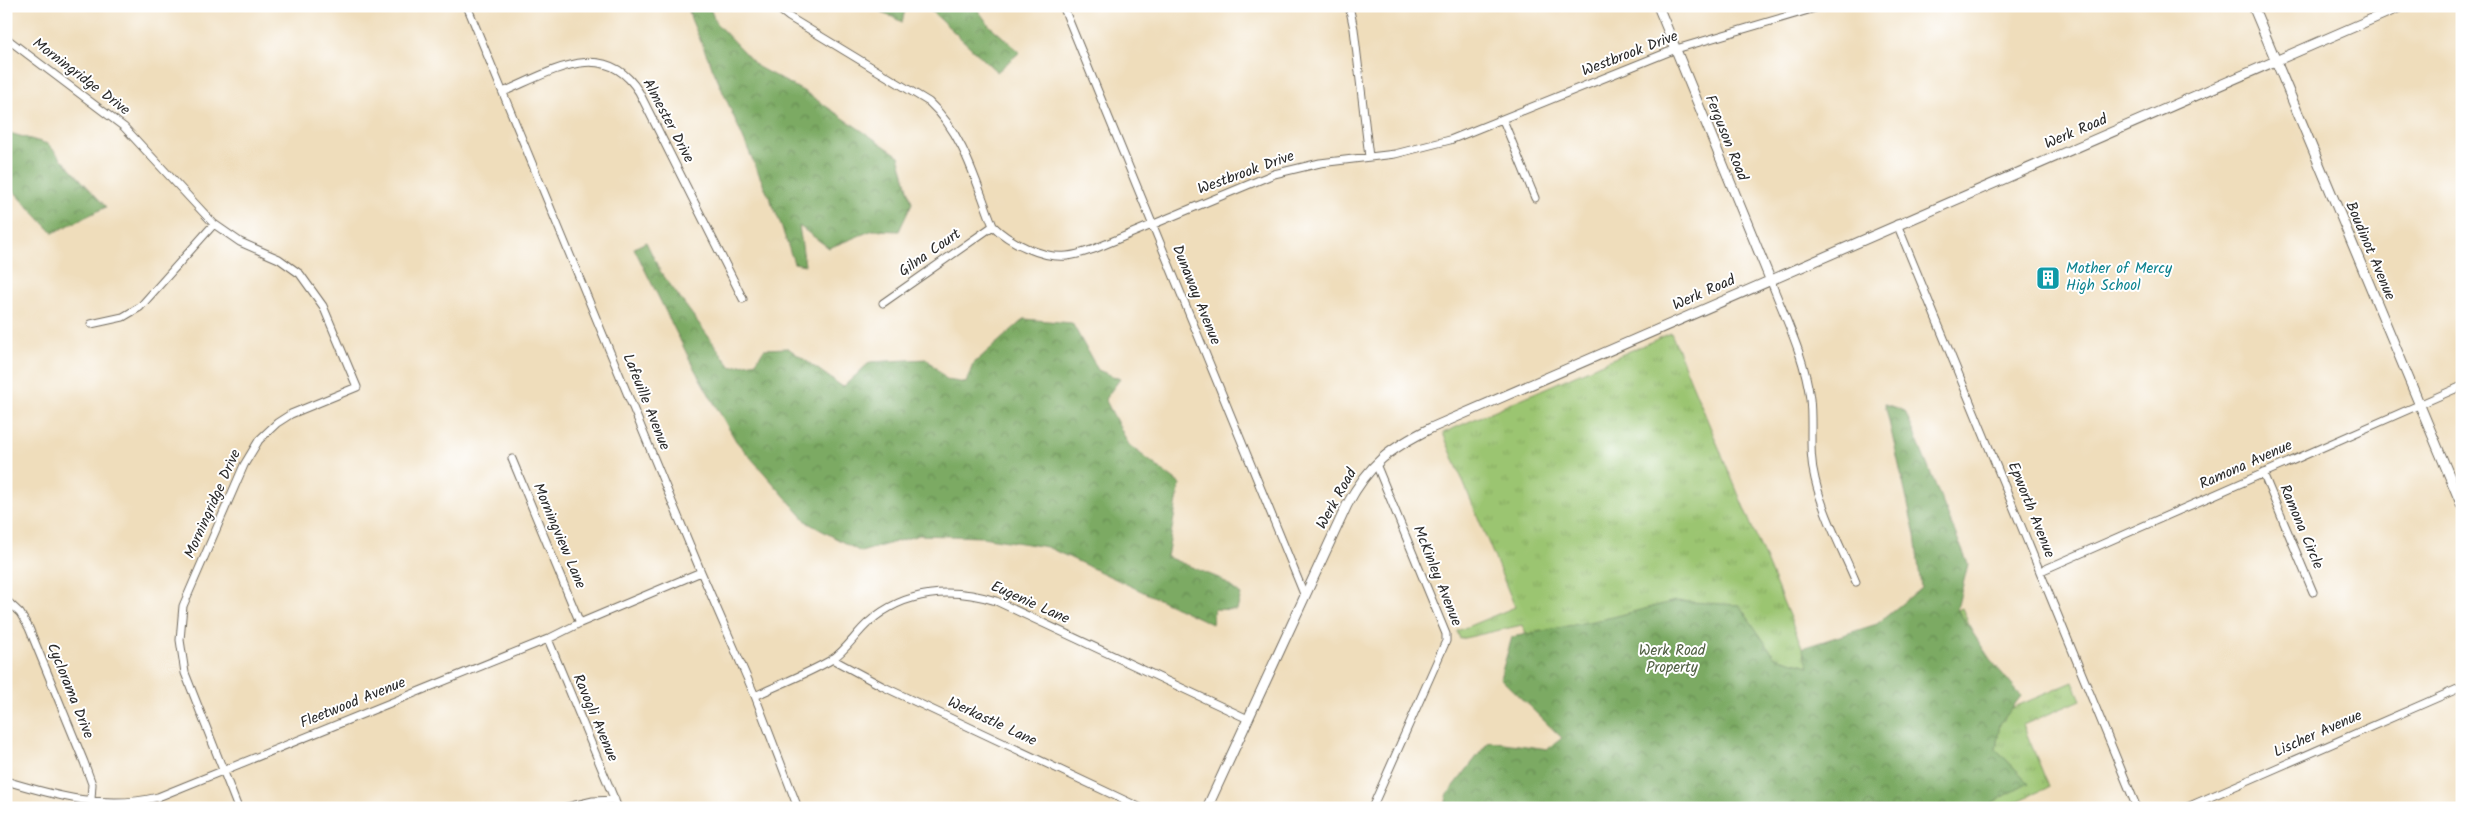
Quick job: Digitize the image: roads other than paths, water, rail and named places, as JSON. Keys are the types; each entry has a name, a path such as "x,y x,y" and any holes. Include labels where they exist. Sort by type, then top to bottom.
{"street":[{"name":"Lafeuille Avenue","path":"467,6 701,572 755,696 798,808"},
{"path":"775,6 789,17 905,86 939,112 961,146 993,226"},
{"name":"Dunaway Avenue","path":"1063,6 1304,594"},
{"path":"1349,6 1354,29 1369,157"},
{"name":"Ferguson Road","path":"1658,6 1770,279"},
{"name":"Westbrook Drive","path":"993,226 1002,235 1041,253 1066,257 1094,249 1274,174 1320,163 1421,148 1450,140 1676,49 1822,6"},
{"name":"Boudinot Avenue","path":"2252,6 2462,506"},
{"name":"Werk Road","path":"1207,808 1304,594 1350,499 1366,473 1410,438 1770,279 2402,6"},
{"name":"Morningridge Drive","path":"6,38 119,122 214,224 240,242 290,266 309,284 323,306 357,387 291,414 277,423 259,440 244,465 184,606 180,640 185,673 222,771"},
{"name":"Almester Drive","path":"503,92 573,64 586,61 606,64 626,75 640,92 743,299"},
{"path":"1503,120 1535,198"},
{"path":"91,324 123,318 140,307 214,224"},
{"name":"Epworth Avenue","path":"1897,224 2137,808"},
{"name":"Gilna Court","path":"883,303 993,226"},
{"path":"1770,279 1802,359 1807,379 1810,400 1811,461 1815,481 1856,582"},
{"name":"Ramona Avenue","path":"2041,571 2462,386"},
{"name":"Morningview Lane","path":"512,459 580,623"},
{"name":"McKinley Avenue","path":"1372,808 1446,641 1446,634 1376,464"},
{"name":"Ramona Circle","path":"2263,473 2313,592"},
{"name":"Fleetwood Avenue","path":"6,781 56,796 116,803 142,801 158,797 548,639 580,623 701,572"},
{"name":"Eugenie Lane","path":"755,696 832,659 868,622 896,604 926,594 963,593 996,601 1248,719"},
{"name":"Cyclorama Drive","path":"6,600 20,613 28,628 84,762 92,784 91,800"},
{"name":"Ravogli Avenue","path":"548,639 618,808"},
{"name":"Werkastle Lane","path":"832,659 882,686 1141,808"},
{"name":"Lischer Avenue","path":"2185,808 2462,687"},
{"path":"222,771 238,808"},
{"path":"563,808 593,801 615,800"}],"place":[{"name":"Mother of Mercy High School","path":"2048,278"}],"park label":[{"name":"Werk Road Property","path":"1672,660"}]}
